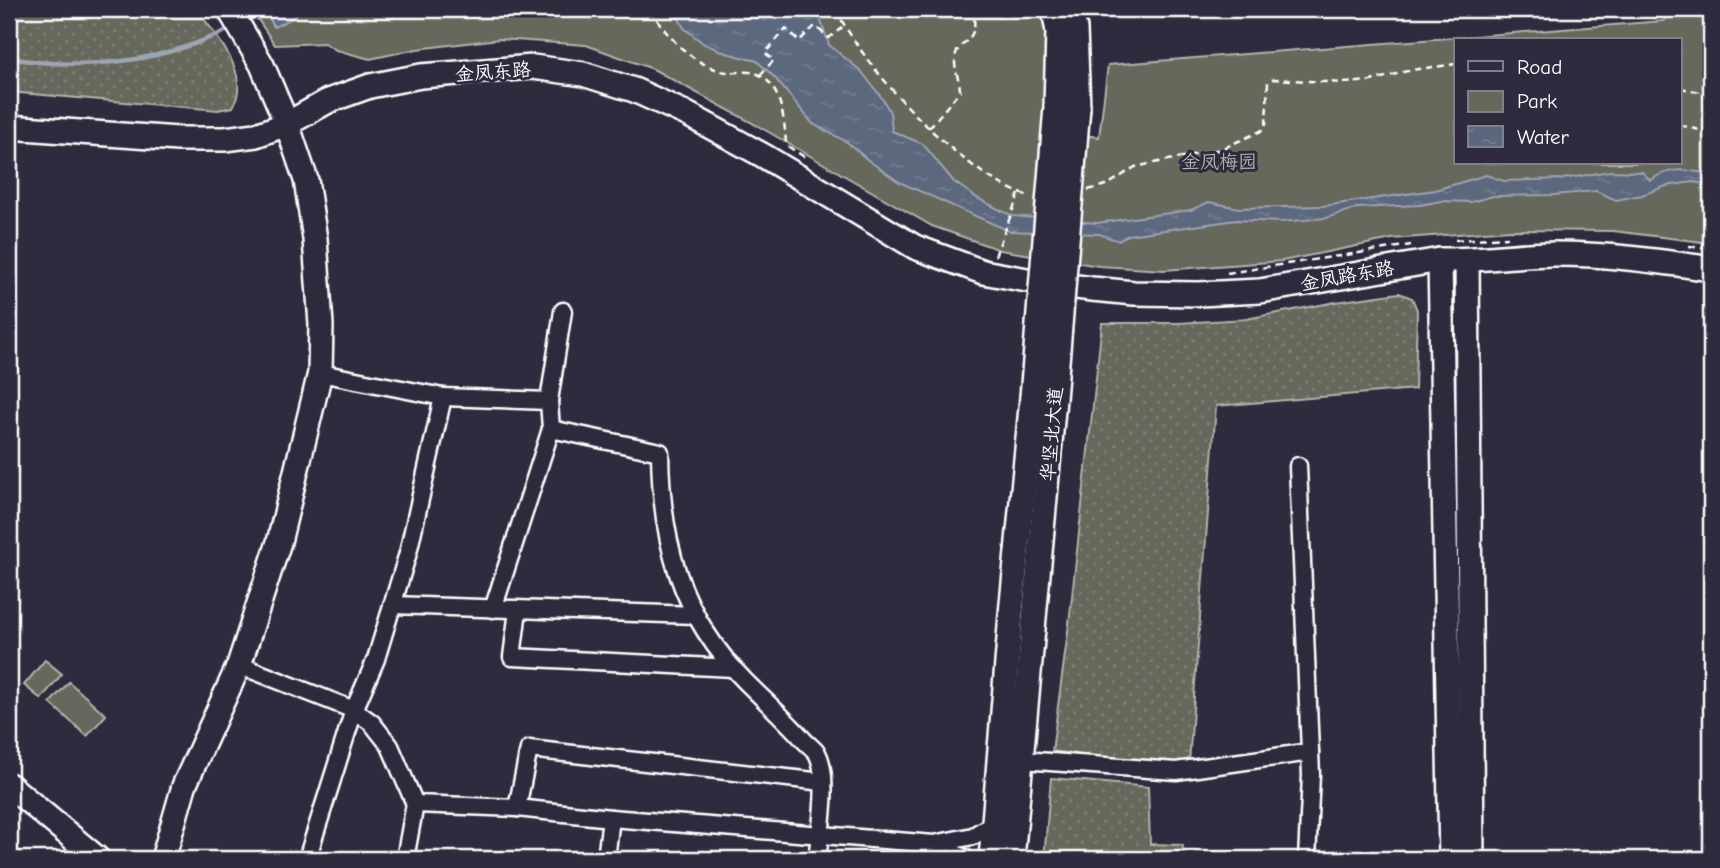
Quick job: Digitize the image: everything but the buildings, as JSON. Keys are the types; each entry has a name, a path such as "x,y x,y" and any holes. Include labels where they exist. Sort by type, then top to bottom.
{"street":[{"path":"163,859 184,786 239,665 279,542 320,373 321,325 315,239 306,180 288,124 262,65 229,9"},
{"name":"华坚北大道","path":"1054,9 1067,107"},
{"name":"华坚北大道","path":"1012,859 1022,760 1043,398 1075,29 1072,9"},
{"name":"金凤东路","path":"9,127 178,139 225,139 256,135 288,124 338,97 370,86 421,76 533,66 583,74 634,90 687,114 764,156 915,247 989,264"},
{"path":"1444,250 1451,859"},
{"name":"金凤路东路","path":"989,264 1038,282 1134,293 1199,294 1260,291 1444,250 1467,260 1552,254 1633,258 1711,269"},
{"path":"1467,260 1472,859"},
{"path":"493,609 551,429 549,401 564,311"},
{"path":"320,373 443,397 549,401"},
{"path":"307,859 354,710 376,659 408,553 443,397"},
{"name":"华坚北大道","path":"991,859 1010,628 1043,398"},
{"path":"551,429 660,452 660,490 672,559 684,593 717,649 817,754 823,773 817,859"},
{"path":"1298,466 1310,752 1307,859"},
{"path":"392,605 696,615"},
{"path":"518,610 512,657 733,668"},
{"path":"239,665 354,710 372,723 390,746 415,804 405,859"},
{"path":"517,808 529,749 823,782"},
{"path":"1022,760 1177,771 1310,752"},
{"path":"9,785 98,859"},
{"path":"415,804 517,808 820,835 966,859"},
{"path":"606,859 611,818"},
{"path":"933,852 973,836 995,823"}],"path":[{"path":"650,9 671,40 701,63 719,71 751,72 760,75 779,97 786,145 809,160"},
{"path":"836,9 844,26 877,69 946,145 987,177 1033,197"},
{"path":"929,128 960,91 955,56 967,43 975,27 972,9"},
{"path":"760,75 774,60 765,53 786,29 799,41 815,26 829,38 844,26"},
{"path":"1086,190 1109,184 1135,167 1221,149 1261,131 1266,124 1268,82 1273,79 1357,82 1454,64"},
{"path":"1682,88 1711,94"},
{"path":"1682,126 1711,133"},
{"path":"989,264 1019,193"},
{"path":"1444,250 1516,237"},
{"path":"1227,273 1421,244"},
{"path":"1688,246 1711,248"},
{"path":"989,264 1006,258"}],"green space":[{"path":"9,9 197,9 235,68 238,94 233,107 218,110 9,92"},
{"name":"金凤梅园","path":"251,9 1042,9 1052,52 1055,131 1099,137 1108,65 1663,21 1680,9 1711,9 1711,243 1613,231 1510,230 1392,239 1282,261 1164,270 1099,266 1000,250 932,226 653,69 586,45 499,39 417,49 370,59 336,50 324,43 275,45"},
{"path":"1399,293 1412,298 1417,310 1415,389 1216,406 1189,763 1118,760 1052,751 1069,624 1102,323 1179,323 1246,319"},
{"path":"13,316 18,370 9,371 9,317"},
{"path":"45,660 62,674 41,699 24,685"},
{"path":"69,682 106,715 87,736 50,703"},
{"path":"1051,778 1148,787 1150,844 1183,845 1182,859 1044,859"}],"water":[{"path":"265,9 302,9 293,18 274,27"},
{"path":"674,9 817,9 829,45 861,71 882,98 890,112 892,131 923,144 954,182 977,198 1013,216 1097,223 1191,210 1209,202 1239,208 1323,206 1435,190 1486,175 1504,181 1563,179 1610,171 1642,172 1650,180 1673,171 1686,170 1711,174 1711,185 1693,182 1666,186 1642,195 1616,200 1596,191 1493,196 1471,202 1441,201 1420,205 1357,208 1326,218 1281,222 1237,220 1128,235 1119,241 1099,234 1009,231 899,182 847,142 813,124 775,78 757,61 704,44 684,28"}],"waterway":[{"path":"246,21 270,9"},
{"path":"9,58 66,64 123,61 178,49 232,28"}]}
